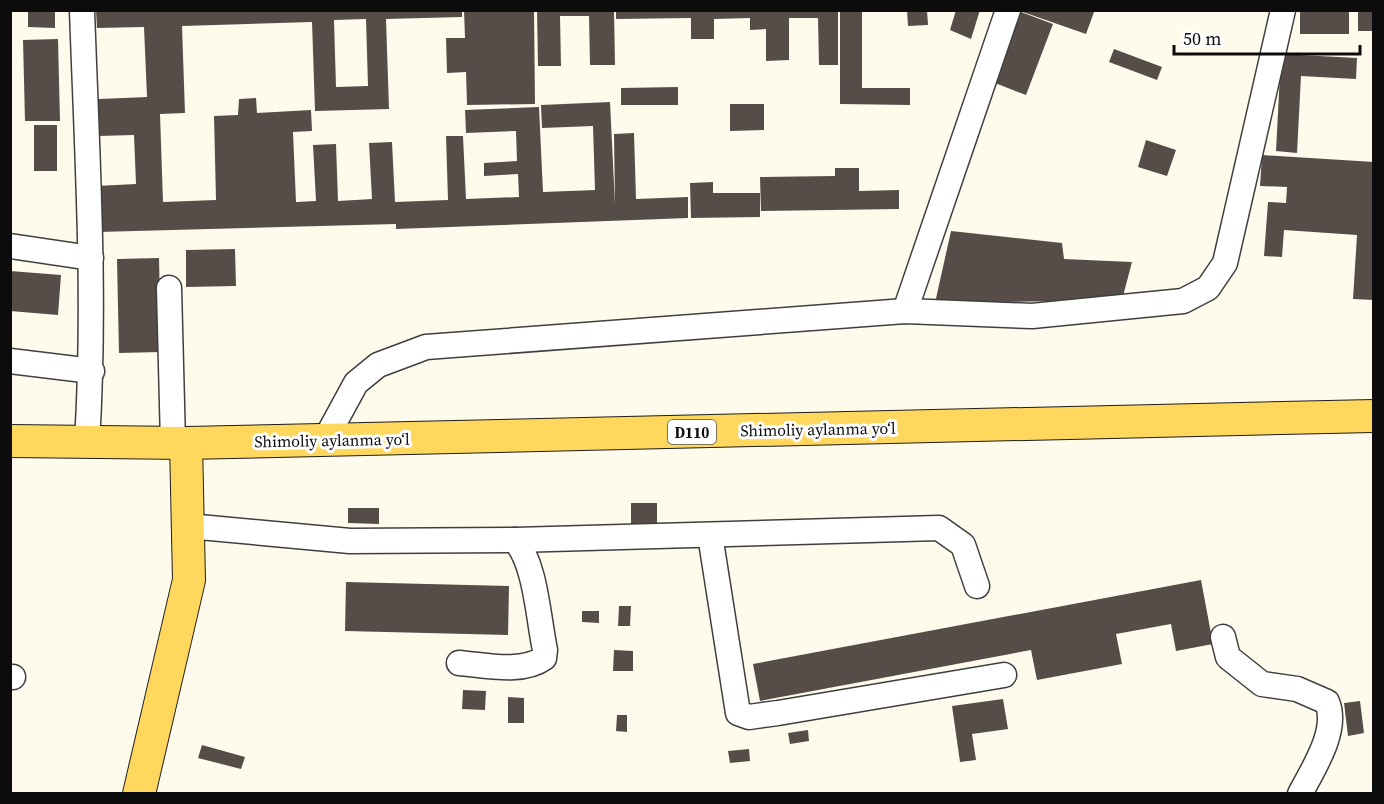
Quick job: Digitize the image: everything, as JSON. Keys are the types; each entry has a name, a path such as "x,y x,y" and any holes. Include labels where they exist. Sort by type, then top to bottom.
{"main road":[{"name":"Shimoliy aylanma yoʻl","path":"10,441 180,443 1374,416"},
{"path":"139,794 189,580 188,526 180,443"}],"street":[{"path":"82,10 91,258 92,371 87,442"},
{"path":"904,311 1008,10"},
{"path":"325,440 356,383 378,365 426,347 904,311 1032,315 1183,301 1208,288 1225,262 1273,44 1283,10"},
{"path":"10,246 91,258"},
{"path":"169,288 180,443"},
{"path":"10,361 92,371"},
{"path":"188,526 350,541 514,540 939,528 963,545 977,586"},
{"path":"710,535 738,713 749,717 778,714 1004,675"},
{"path":"459,663 508,667 537,663 544,658 545,650 525,552 514,540"},
{"path":"1223,637 1228,657 1262,684 1297,689 1327,702 1332,713 1327,736 1300,794"}],"building":[{"path":"28,10 55,10 55,28 28,27"},
{"path":"96,10 462,10 462,17 386,19 389,109 315,111 312,22 182,26 185,113 160,114 163,202 216,200 214,116 238,115 239,99 256,98 257,113 311,110 312,131 293,132 296,202 316,201 313,145 336,144 338,201 372,199 369,143 392,142 395,202 448,200 446,136 463,136 466,199 519,197 518,174 484,176 484,163 517,161 516,131 466,133 465,110 539,107 543,192 595,190 593,126 542,128 541,105 610,102 615,205 614,134 634,133 636,199 688,197 688,218 396,229 396,224 98,232 96,186 136,184 134,135 98,136 99,99 147,97 144,27 97,28","holes":["366,19 368,86 336,87 334,20"]},
{"path":"464,10 534,10 535,104 467,105 466,72 447,73 446,38 465,38"},
{"path":"537,10 614,10 615,65 590,65 589,16 560,16 561,66 538,66"},
{"path":"616,10 838,10 838,65 819,65 818,18 789,18 789,60 766,61 766,29 750,30 750,18 714,19 714,39 691,39 691,18 616,19"},
{"path":"840,10 862,10 862,88 910,88 910,105 840,104"},
{"path":"907,10 927,10 928,25 908,26"},
{"path":"956,10 980,10 971,39 950,30"},
{"path":"1088,10 1094,12 1086,34 1020,11"},
{"path":"1300,10 1349,10 1349,34 1300,34"},
{"path":"1021,12 1053,24 1026,95 995,83"},
{"path":"1358,12 1374,12 1374,31 1358,31"},
{"path":"58,39 60,121 25,121 23,40"},
{"path":"1114,49 1162,67 1157,80 1109,62"},
{"path":"1281,54 1357,58 1356,79 1301,76 1297,153 1276,151"},
{"path":"678,87 678,105 621,105 621,88"},
{"path":"730,104 764,104 764,130 730,131"},
{"path":"34,125 57,125 57,171 34,171"},
{"path":"1146,140 1176,150 1167,176 1138,167"},
{"path":"1262,155 1374,162 1374,300 1353,299 1357,235 1284,230 1282,257 1264,256 1268,202 1286,203 1287,187 1260,186"},
{"path":"835,168 859,168 859,191 899,190 899,209 761,211 760,177 835,176"},
{"path":"713,182 713,193 760,193 760,217 691,218 690,183"},
{"path":"951,231 1062,243 1064,259 1132,262 1122,300 935,303"},
{"path":"235,249 236,286 186,287 186,250"},
{"path":"159,258 161,352 119,353 117,259"},
{"path":"10,271 61,275 58,315 10,311"},
{"path":"631,503 657,503 657,527 631,528"},
{"path":"348,508 379,508 379,524 348,523"},
{"path":"1201,580 1213,644 1176,651 1171,624 1116,634 1122,664 1037,680 1031,650 760,701 753,664"},
{"path":"346,582 509,586 508,635 345,631"},
{"path":"619,606 631,606 630,626 618,626"},
{"path":"582,611 599,611 599,623 582,622"},
{"path":"614,650 633,651 633,671 613,671"},
{"path":"463,690 486,691 485,710 462,709"},
{"path":"508,697 524,698 524,723 508,723"},
{"path":"1003,699 1008,729 972,734 976,760 960,762 952,706"},
{"path":"1360,701 1364,733 1348,736 1344,703"},
{"path":"617,715 627,715 627,732 616,731"},
{"path":"808,730 809,741 790,744 788,733"},
{"path":"202,745 245,757 241,769 198,758"},
{"path":"749,749 750,761 730,763 728,751"}]}
